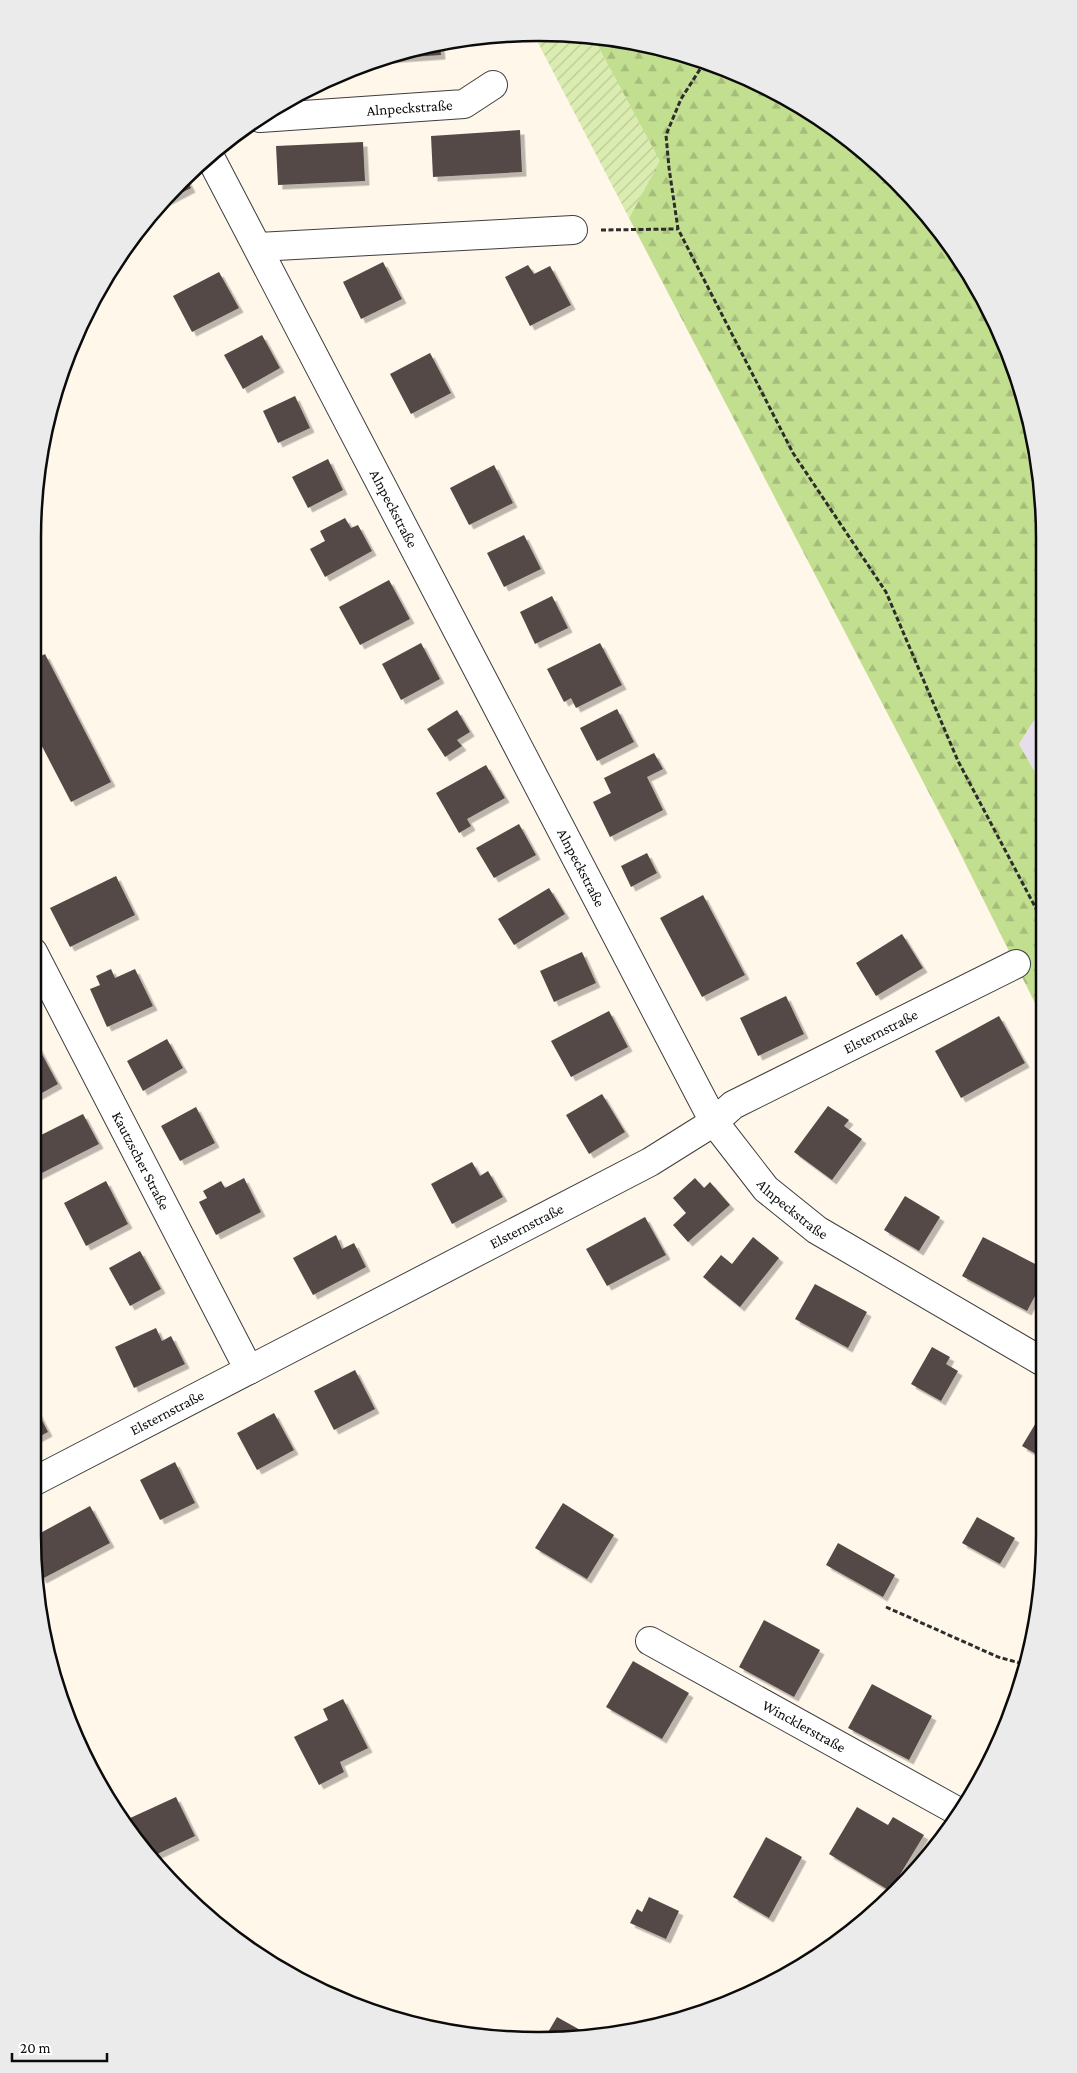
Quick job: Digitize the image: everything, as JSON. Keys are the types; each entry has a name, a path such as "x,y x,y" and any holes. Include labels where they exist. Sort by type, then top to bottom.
{"street":[{"name":"Alnpeckstraße","path":"275,117 464,104 493,85"},
{"name":"Alnpeckstraße","path":"213,163 714,1122 766,1189 817,1230 1036,1358"},
{"path":"258,247 573,230"},
{"name":"Elsternstraße","path":"41,1477 650,1162 714,1122 733,1105 1016,964"},
{"name":"Kautzscher Straße","path":"41,967 249,1370"},
{"name":"Wincklerstraße","path":"650,1641 953,1809"}],"path":[{"path":"700,69 681,99 666,135 678,229 793,453 886,592 958,761 1036,907"},
{"path":"573,230 678,229"},
{"path":"886,1607 998,1657 1019,1662"}],"shaded area":[{"path":"1036,717 1036,774 1019,744"}],"green space":[{"path":"537,41 597,45 660,161 629,218"},
{"path":"597,45 667,58 729,79 787,108 841,144 890,187 933,236 969,290 998,348 1019,410 1026,441 1035,506 1036,717 1019,744 1036,774 1036,1005 953,839 629,218 659,161"}],"building":[{"path":"441,51 441,55 415,57"},
{"path":"520,130 522,172 433,177 431,136"},
{"path":"363,142 365,181 278,185 276,146"},
{"path":"189,185 191,188 182,193"},
{"path":"383,262 402,299 361,319 343,282"},
{"path":"528,265 534,274 550,266 571,305 530,326 505,277"},
{"path":"219,272 239,308 192,332 173,296"},
{"path":"262,335 280,368 243,389 224,355"},
{"path":"430,353 451,393 411,414 390,374"},
{"path":"295,396 310,428 278,443 263,411"},
{"path":"328,459 343,490 308,508 292,477"},
{"path":"494,465 513,503 469,525 450,488"},
{"path":"345,518 351,528 358,525 372,551 325,577 310,549 325,541 320,531"},
{"path":"524,535 541,569 504,587 487,553"},
{"path":"389,580 410,619 360,645 339,607"},
{"path":"552,596 568,628 535,644 520,612"},
{"path":"421,643 440,679 401,700 382,664"},
{"path":"600,643 622,685 576,708 571,698 564,702 547,669"},
{"path":"45,654 111,782 71,802 41,744 41,656"},
{"path":"617,709 634,742 597,761 580,728"},
{"path":"457,710 470,732 457,740 462,746 445,757 427,729"},
{"path":"654,753 663,769 647,777 663,810 610,837 593,802 611,793 604,778"},
{"path":"486,765 505,798 467,819 471,826 459,833 436,793"},
{"path":"519,824 536,855 494,878 476,848"},
{"path":"647,853 657,873 631,887 621,866"},
{"path":"116,876 135,915 70,947 50,908"},
{"path":"549,888 565,914 514,945 498,919"},
{"path":"703,895 745,975 702,997 660,918"},
{"path":"902,934 923,968 876,996 856,963"},
{"path":"582,952 596,983 554,1002 540,971"},
{"path":"111,969 115,978 135,969 153,1006 107,1027 90,989 100,985 96,976"},
{"path":"786,996 804,1034 758,1056 740,1018"},
{"path":"609,1011 628,1047 571,1077 551,1041"},
{"path":"999,1016 1025,1063 961,1098 935,1051"},
{"path":"167,1039 183,1068 143,1091 127,1061"},
{"path":"41,1052 58,1084 41,1094"},
{"path":"602,1094 625,1132 589,1154 566,1115"},
{"path":"828,1106 849,1120 844,1126 862,1139 832,1180 794,1152"},
{"path":"196,1107 215,1143 180,1161 161,1126"},
{"path":"83,1114 99,1144 41,1173 41,1135"},
{"path":"472,1162 480,1176 488,1171 503,1197 452,1224 431,1184"},
{"path":"244,1178 261,1212 216,1235 199,1202 207,1198 203,1191 221,1181 225,1188"},
{"path":"695,1178 704,1188 710,1182 730,1205 688,1242 673,1225 686,1213 673,1198"},
{"path":"106,1181 128,1224 86,1246 64,1203"},
{"path":"905,1196 940,1217 919,1251 884,1230"},
{"path":"645,1217 666,1255 607,1286 586,1249"},
{"path":"336,1235 342,1249 354,1243 366,1267 313,1295 293,1258"},
{"path":"753,1237 779,1258 740,1307 703,1277 721,1255 732,1264"},
{"path":"983,1237 1036,1264 1036,1294 1027,1311 962,1276"},
{"path":"140,1251 161,1289 130,1306 109,1268"},
{"path":"815,1284 867,1312 848,1348 795,1319"},
{"path":"156,1328 162,1341 171,1336 185,1364 134,1388 115,1347"},
{"path":"932,1347 950,1357 946,1364 958,1371 941,1401 911,1384"},
{"path":"355,1370 375,1409 334,1430 314,1391"},
{"path":"274,1413 294,1450 257,1470 237,1433"},
{"path":"41,1418 48,1432 41,1436"},
{"path":"1036,1423 1036,1454 1022,1446"},
{"path":"175,1462 195,1503 160,1520 140,1480"},
{"path":"563,1503 614,1535 587,1579 535,1548"},
{"path":"90,1506 110,1543 43,1578 41,1533"},
{"path":"977,1517 1015,1538 1000,1564 962,1543"},
{"path":"838,1543 895,1575 883,1597 826,1565"},
{"path":"764,1620 820,1650 794,1697 739,1667"},
{"path":"633,1661 689,1693 662,1739 606,1707"},
{"path":"872,1684 932,1716 909,1760 848,1728"},
{"path":"343,1699 368,1748 340,1762 344,1772 319,1785 294,1737 328,1720 323,1709"},
{"path":"176,1797 195,1836 158,1854 130,1818"},
{"path":"857,1807 888,1825 893,1817 924,1835 899,1876 887,1889 829,1854"},
{"path":"766,1837 802,1857 769,1918 733,1897"},
{"path":"649,1897 679,1911 666,1939 630,1923 637,1909 642,1912"},
{"path":"557,2017 580,2030 571,2031 548,2032"}]}
